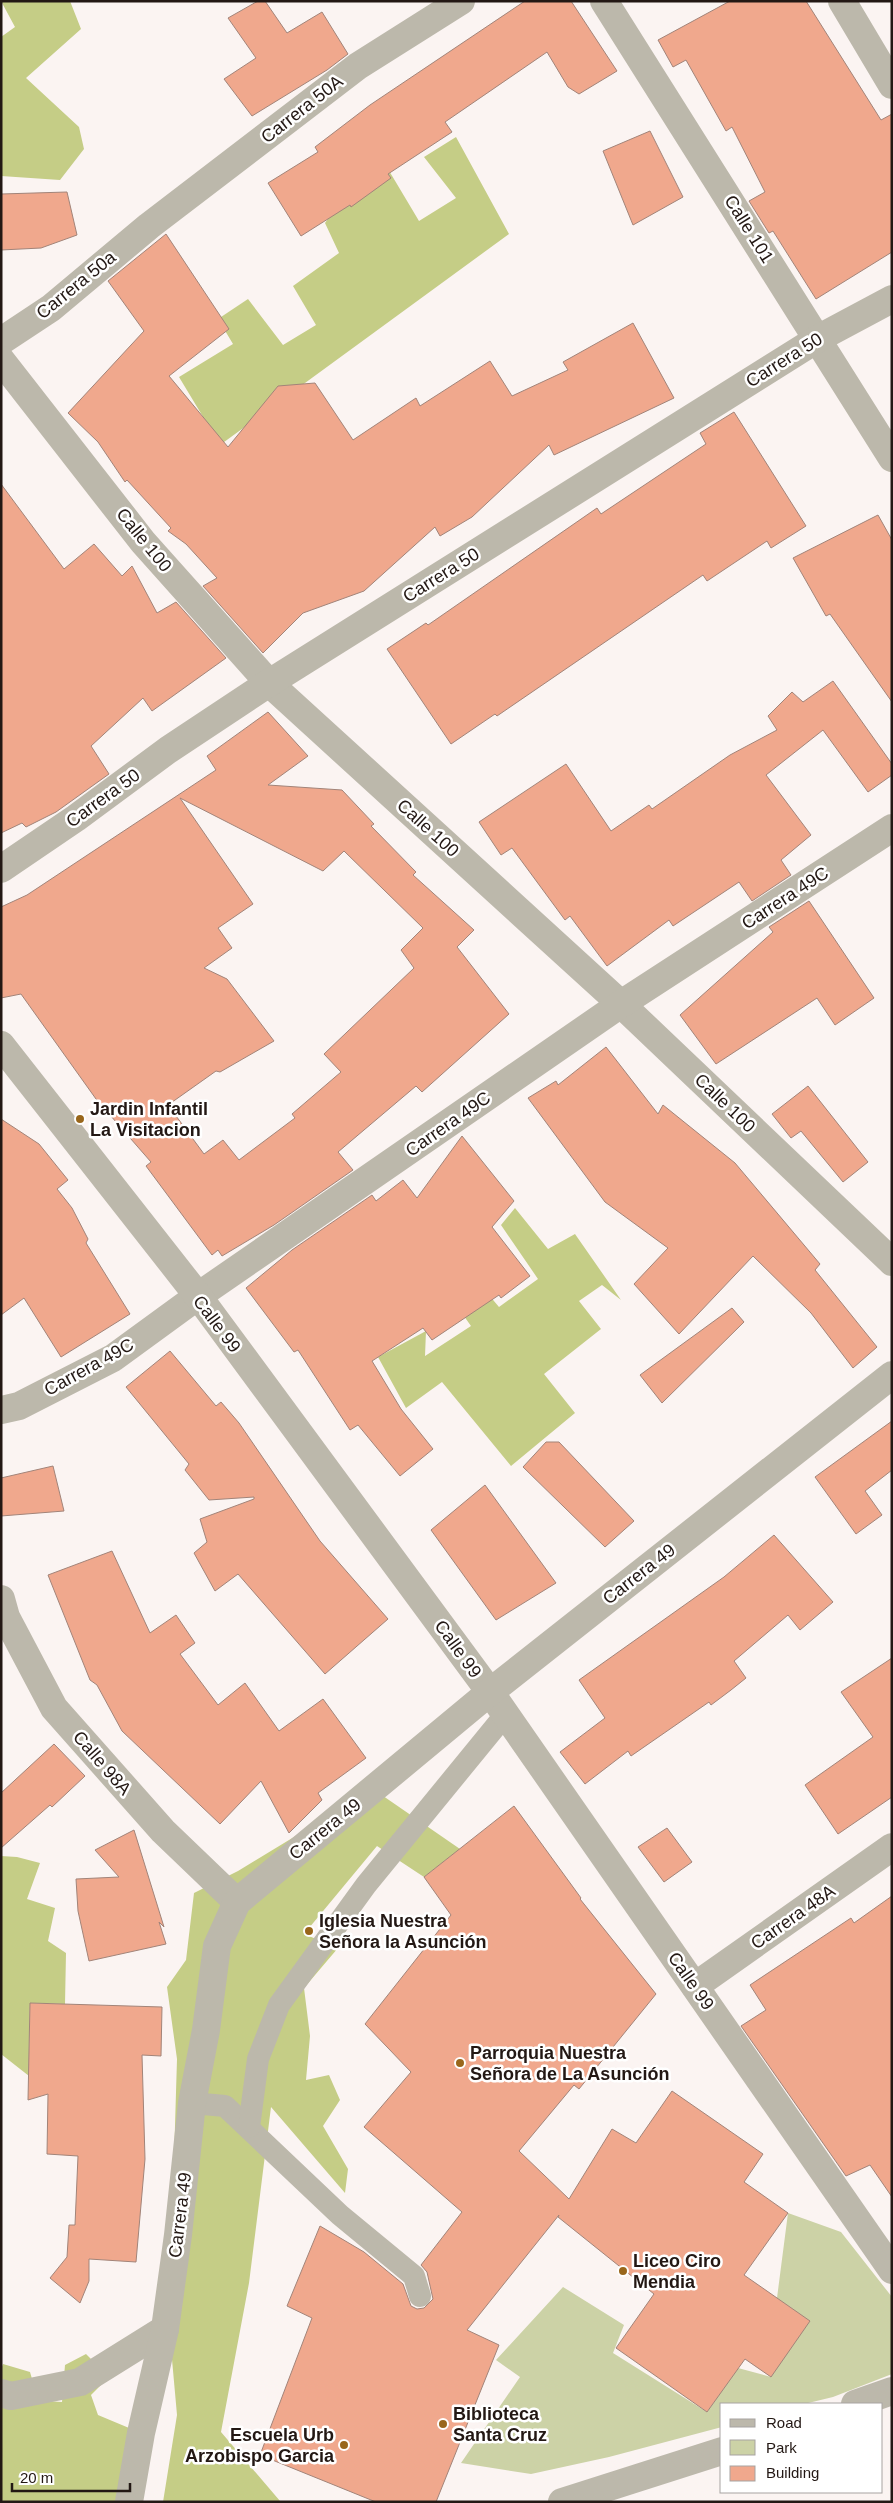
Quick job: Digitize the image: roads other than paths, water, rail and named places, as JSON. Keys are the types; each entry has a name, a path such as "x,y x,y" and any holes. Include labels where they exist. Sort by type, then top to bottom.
{"street":[{"name":"Carrera 50A","path":"149,226 358,66 460,1"},
{"name":"Calle 101","path":"604,1 819,338 892,458"},
{"path":"842,1 892,85"},
{"name":"Carrera 50a","path":"1,341 52,308 149,226"},
{"name":"Carrera 50","path":"1,869 76,818 168,750 269,683 819,338 892,299"},
{"name":"Calle 100","path":"1,360 143,542 269,683 621,1004 892,1262"},
{"name":"Carrera 49C","path":"1,1410 19,1406 113,1358 198,1296 621,1004 892,828"},
{"name":"Calle 99","path":"1,1045 198,1296 490,1692 892,2270"},
{"name":"Carrera 49","path":"129,2502 141,2433 165,2329 178,2235 192,2103 206,2030 216,1946 237,1902 490,1692 892,1375"},
{"name":"Calle 98A","path":"1,1599 6,1617 54,1708 163,1831 237,1902"},
{"name":"Carrera 48A","path":"695,1986 892,1847"},
{"path":"5,2397 80,2382 165,2329"},
{"path":"858,2403 892,2391"},
{"path":"562,2502 720,2452"}],"lane":[{"path":"249,2127 258,2059 279,2005 366,1885 505,1715"},
{"path":"192,2103 225,2106 249,2127 291,2171 340,2215 414,2276 420,2296"}],"place":[{"name":"Jardin Infantil La Visitacion","path":"80,1119"},
{"name":"Iglesia Nuestra Señora la Asunción","path":"309,1931"},
{"name":"Parroquia Nuestra Señora de La Asunción","path":"460,2063"},
{"name":"Liceo Ciro Mendia","path":"623,2271"},
{"name":"Biblioteca Santa Cruz","path":"443,2424"},
{"name":"Escuela Urb Arzobispo Garcia","path":"344,2445"}]}
